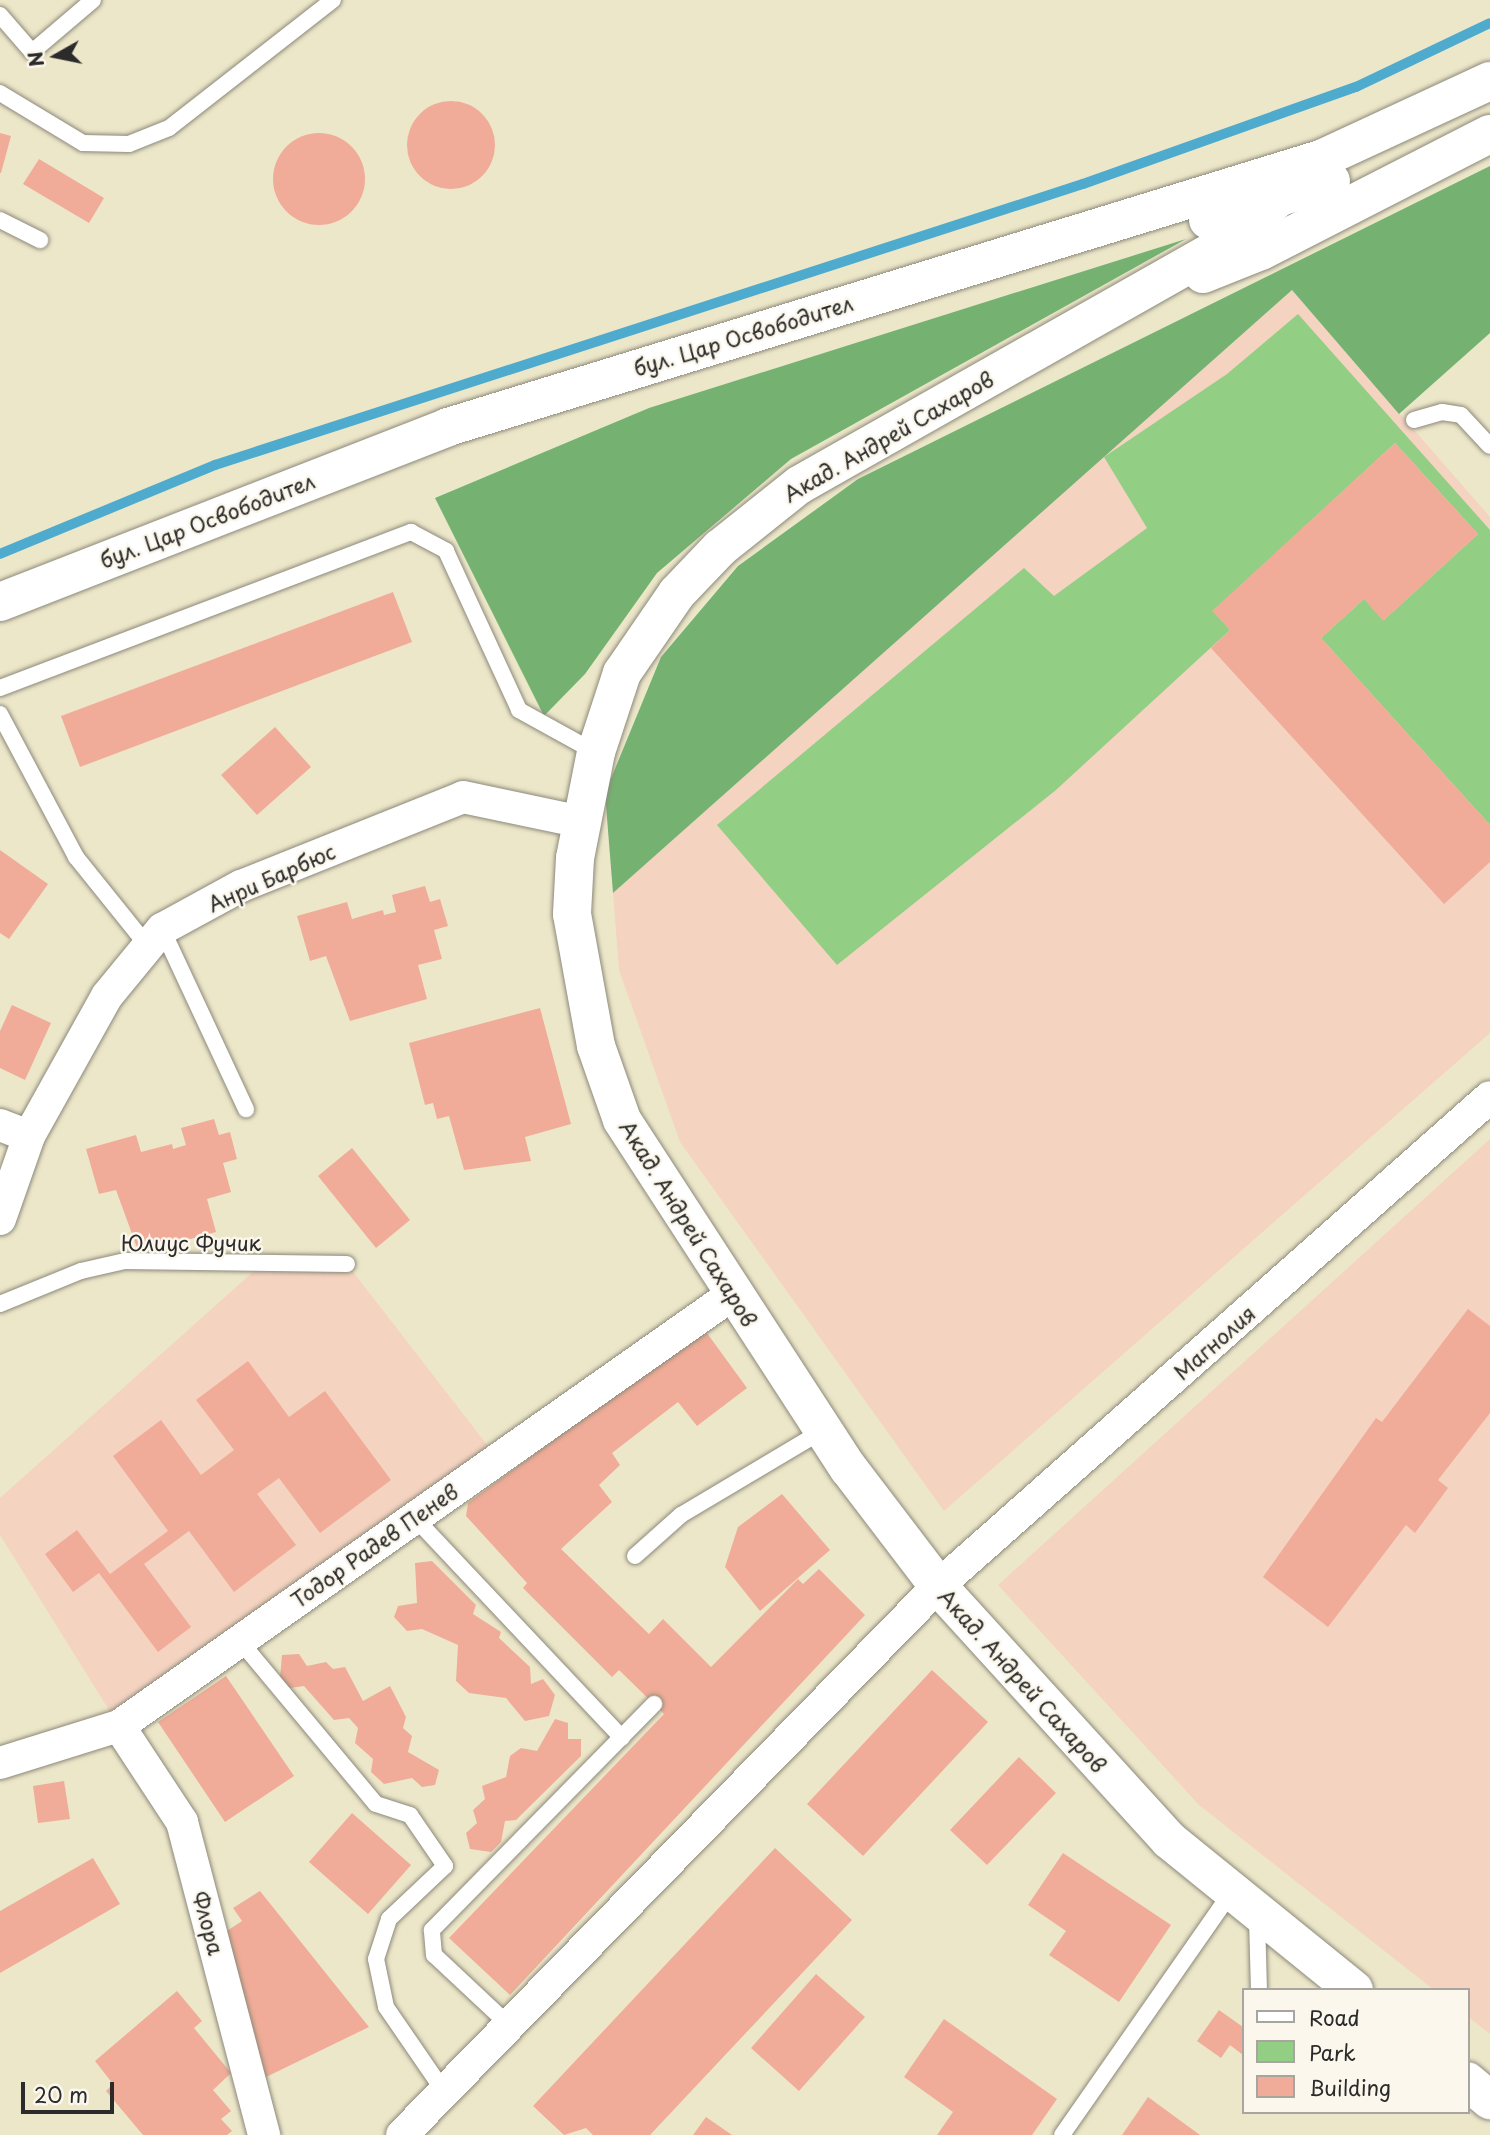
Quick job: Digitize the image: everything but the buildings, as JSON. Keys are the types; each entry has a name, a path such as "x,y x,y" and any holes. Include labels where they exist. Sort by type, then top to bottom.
{"main road":[{"name":"бул. Цар Освободител","path":"0,602 448,427 1321,159 1490,81"},
{"name":"бул. Цар Освободител","path":"0,627 502,431 1028,267 1273,202 1490,112"},
{"path":"1101,314 1261,251 1490,134"},
{"path":"1101,314 1218,248 1321,159"},
{"name":"Акад. Андрей Сахаров","path":"1101,314 799,485 730,540 677,593 622,673 596,752 582,822 572,914 596,1046 622,1120 822,1431 938,1586 1169,1840 1352,1988"},
{"path":"1469,2083 1490,2100"}],"street":[{"name":"Анри Барбюс","path":"0,1219 29,1136 107,996 154,937 241,886 463,797 582,822"},
{"name":"Магнолия","path":"402,2135 445,2094 938,1586 1490,1097"},
{"path":"0,1125 29,1136"},
{"name":"Тодор Радев Пенев","path":"0,1763 119,1726 412,1515 733,1294"},
{"name":"Флора","path":"119,1726 182,1822 264,2135"}],"lane":[{"path":"0,15 32,52 93,0"},
{"path":"0,93 83,143 129,144 169,128 333,0"},
{"path":"0,220 40,240"},
{"path":"1414,420 1442,412 1461,415 1490,446"},
{"path":"0,688 411,532 446,551 519,710 596,752"},
{"path":"0,714 76,857 154,937 246,1109"},
{"name":"Юлиус Фучик","path":"0,1304 81,1271 125,1261 347,1264"},
{"path":"635,1556 681,1515 822,1431"},
{"path":"412,1515 622,1738"},
{"path":"240,1641 376,1804 410,1815 445,1866 390,1919 376,1959 386,2007 445,2094"},
{"path":"510,2026 434,1955 432,1930 654,1704"},
{"path":"1244,1901 1259,1988"},
{"path":"1062,2135 1244,1901"}],"shaded area":[{"path":"1292,290 1490,517 1490,1033 944,1511 680,1142 619,970 613,893"},
{"path":"1490,1139 1490,2034 1469,2018 1469,1988 1431,1988 1199,1805 998,1585"},
{"path":"263,1263 347,1264 498,1459 119,1726 0,1535 0,1498"}],"green space":[{"path":"1490,166 1490,333 1399,414 1292,290 613,893 605,793 661,657 738,566 858,479"},
{"path":"1186,239 791,459 657,573 585,674 544,716 435,498 649,408"},
{"path":"1298,314 1490,530 1490,825 1321,638 1364,599 1384,620 1478,534 1395,443 1213,611 1230,630 1056,790 837,965 717,825 1024,568 1054,596 1147,528 1104,457 1227,374"}],"waterway":[{"path":"0,554 215,465 1083,184 1356,87 1490,23"}]}
